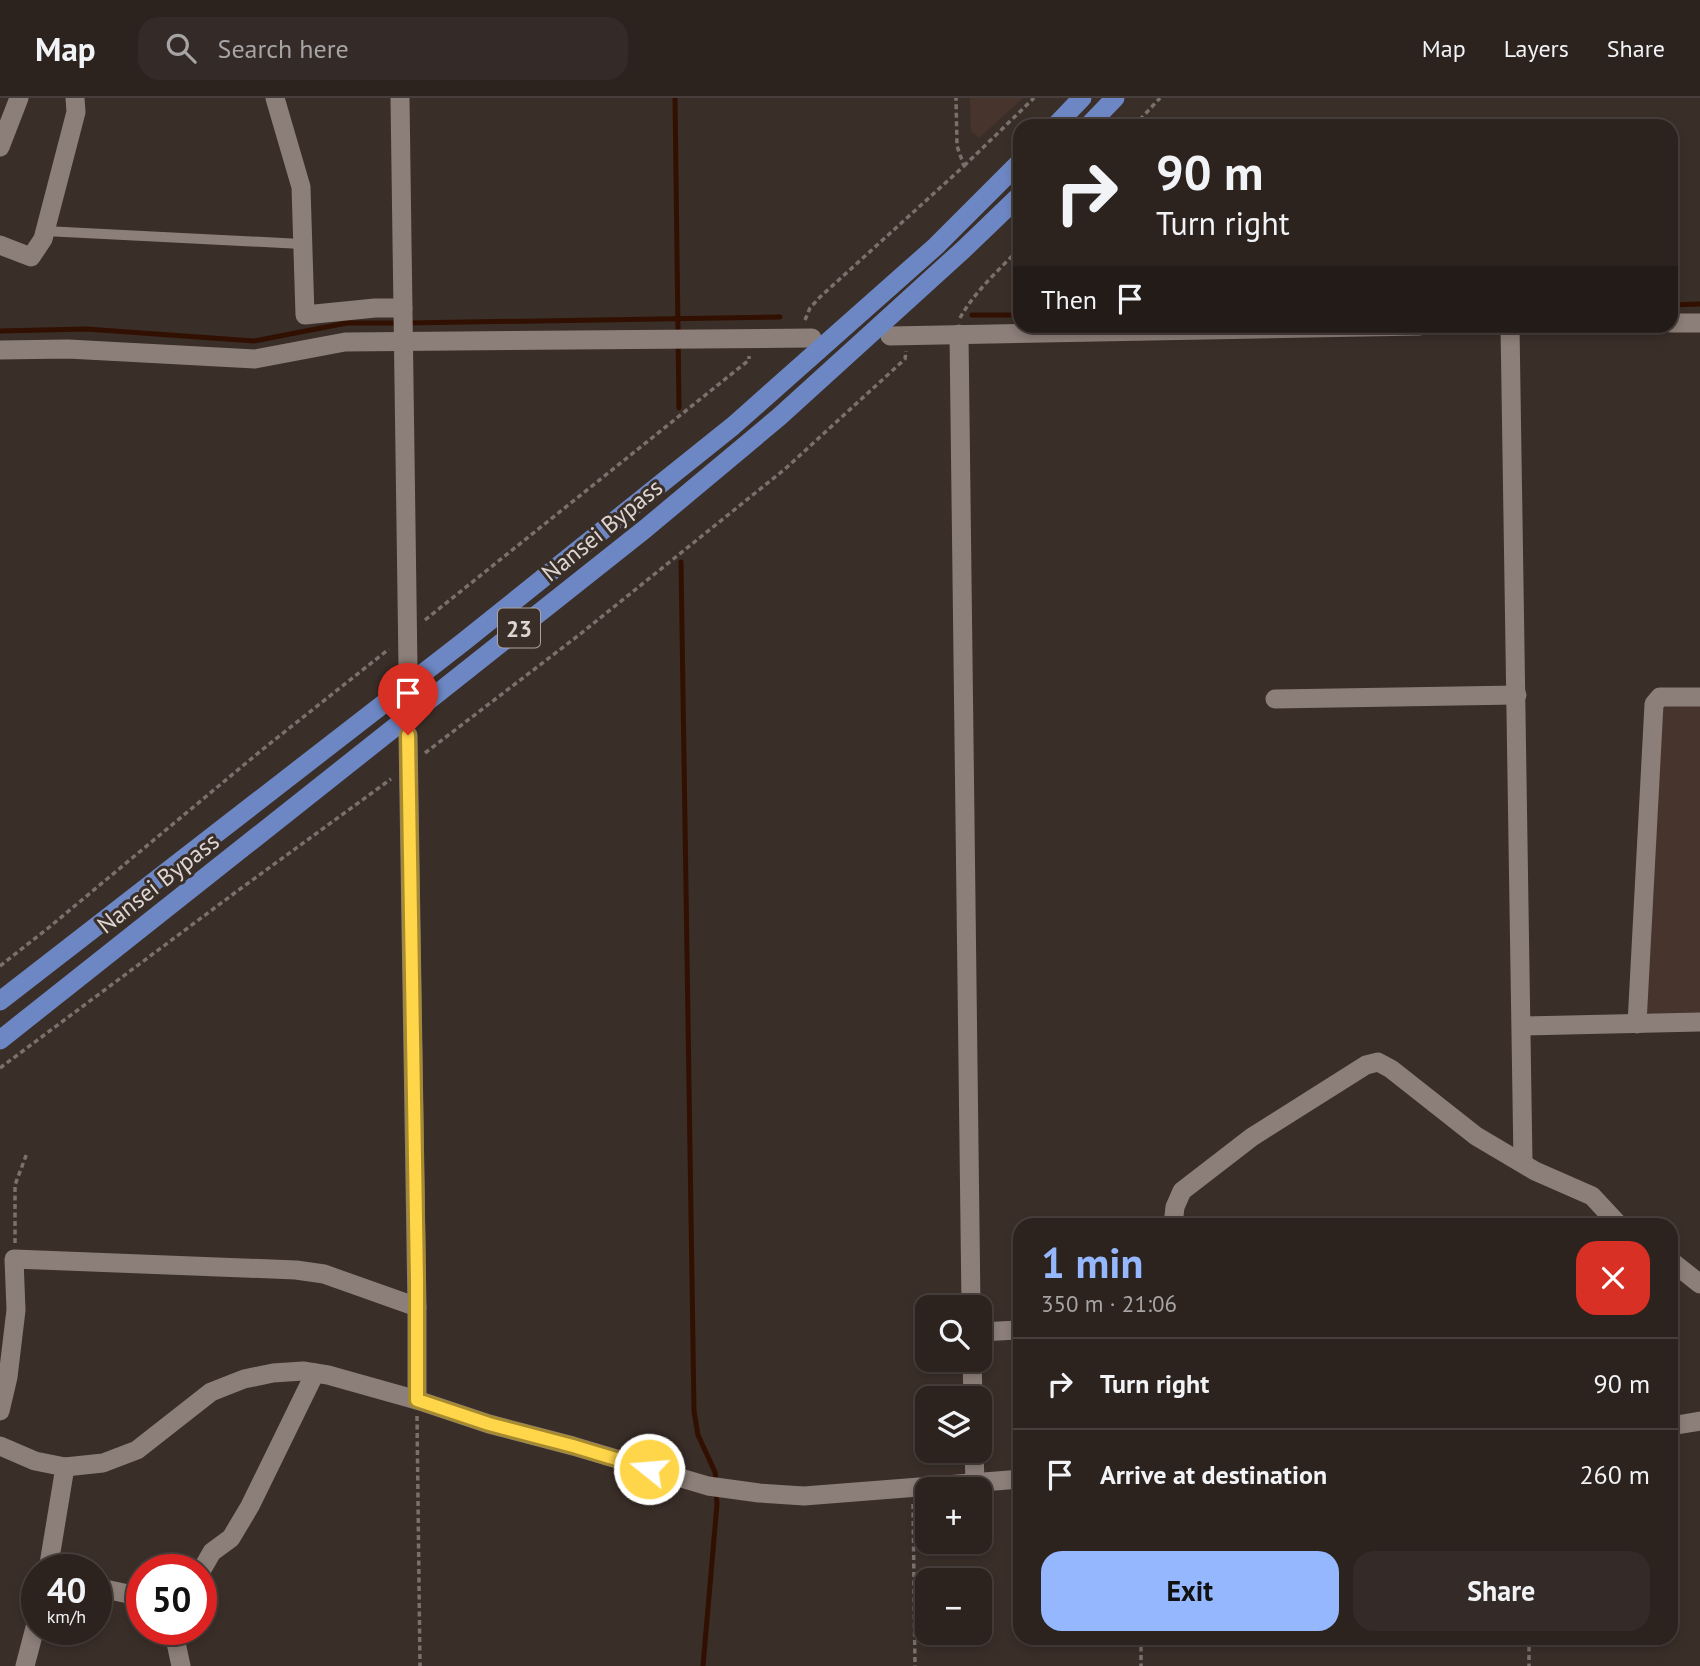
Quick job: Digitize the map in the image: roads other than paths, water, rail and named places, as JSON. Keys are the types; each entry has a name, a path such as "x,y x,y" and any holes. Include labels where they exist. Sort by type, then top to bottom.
{"highway":[{"path":"1062,119 1082,98"},
{"path":"1095,119 1115,98"},
{"name":"Nansei Bypass","path":"0,1001 462,643 733,426 936,246 1013,169"},
{"name":"Nansei Bypass","path":"0,1040 645,528 779,417 1013,202"}],"street":[{"path":"0,147 19,98"},
{"path":"0,246 30,257 43,239 76,112 75,98"},
{"path":"275,98 301,187 305,315 374,308 403,325"},
{"path":"400,98 408,668"},
{"path":"1678,323 1700,323"},
{"path":"0,350 68,349 255,359 345,342 403,325 678,339 808,338"},
{"path":"900,336 1016,333"},
{"path":"1510,333 1523,1163"},
{"path":"959,334 971,1295"},
{"path":"1275,699 1517,695"},
{"path":"1637,1024 1654,704 1660,697 1700,697"},
{"path":"408,735 417,1400"},
{"path":"1522,1026 1700,1022"},
{"path":"1174,1218 1182,1191 1252,1138 1366,1065 1378,1062 1391,1069 1476,1136 1535,1171 1592,1196 1612,1218"},
{"path":"0,1411 8,1377 16,1310 14,1259 296,1270 324,1274 417,1307"},
{"path":"1678,1267 1700,1284"},
{"path":"992,1331 1013,1330"},
{"path":"0,1446 35,1461 65,1467 103,1463 137,1450 211,1392 244,1379 303,1371 417,1400 489,1424 715,1487 804,1496 915,1489"},
{"path":"211,1554 231,1538 250,1506 315,1373"},
{"path":"1678,1425 1700,1421"},
{"path":"51,1554 65,1467"},
{"path":"992,1481 1013,1479"},
{"path":"25,1666 30,1645"},
{"path":"176,1645 181,1666"}],"lane":[{"path":"46,231 302,244"}],"waterway":[{"path":"675,98 679,408"},
{"path":"1678,305 1700,304"},
{"path":"972,315 1013,315"},
{"path":"407,323 780,317"},
{"path":"0,331 86,329 254,341 347,323 397,323"},
{"path":"681,562 694,1411 698,1435 715,1472 716,1482"},
{"path":"703,1666 716,1492"}]}
